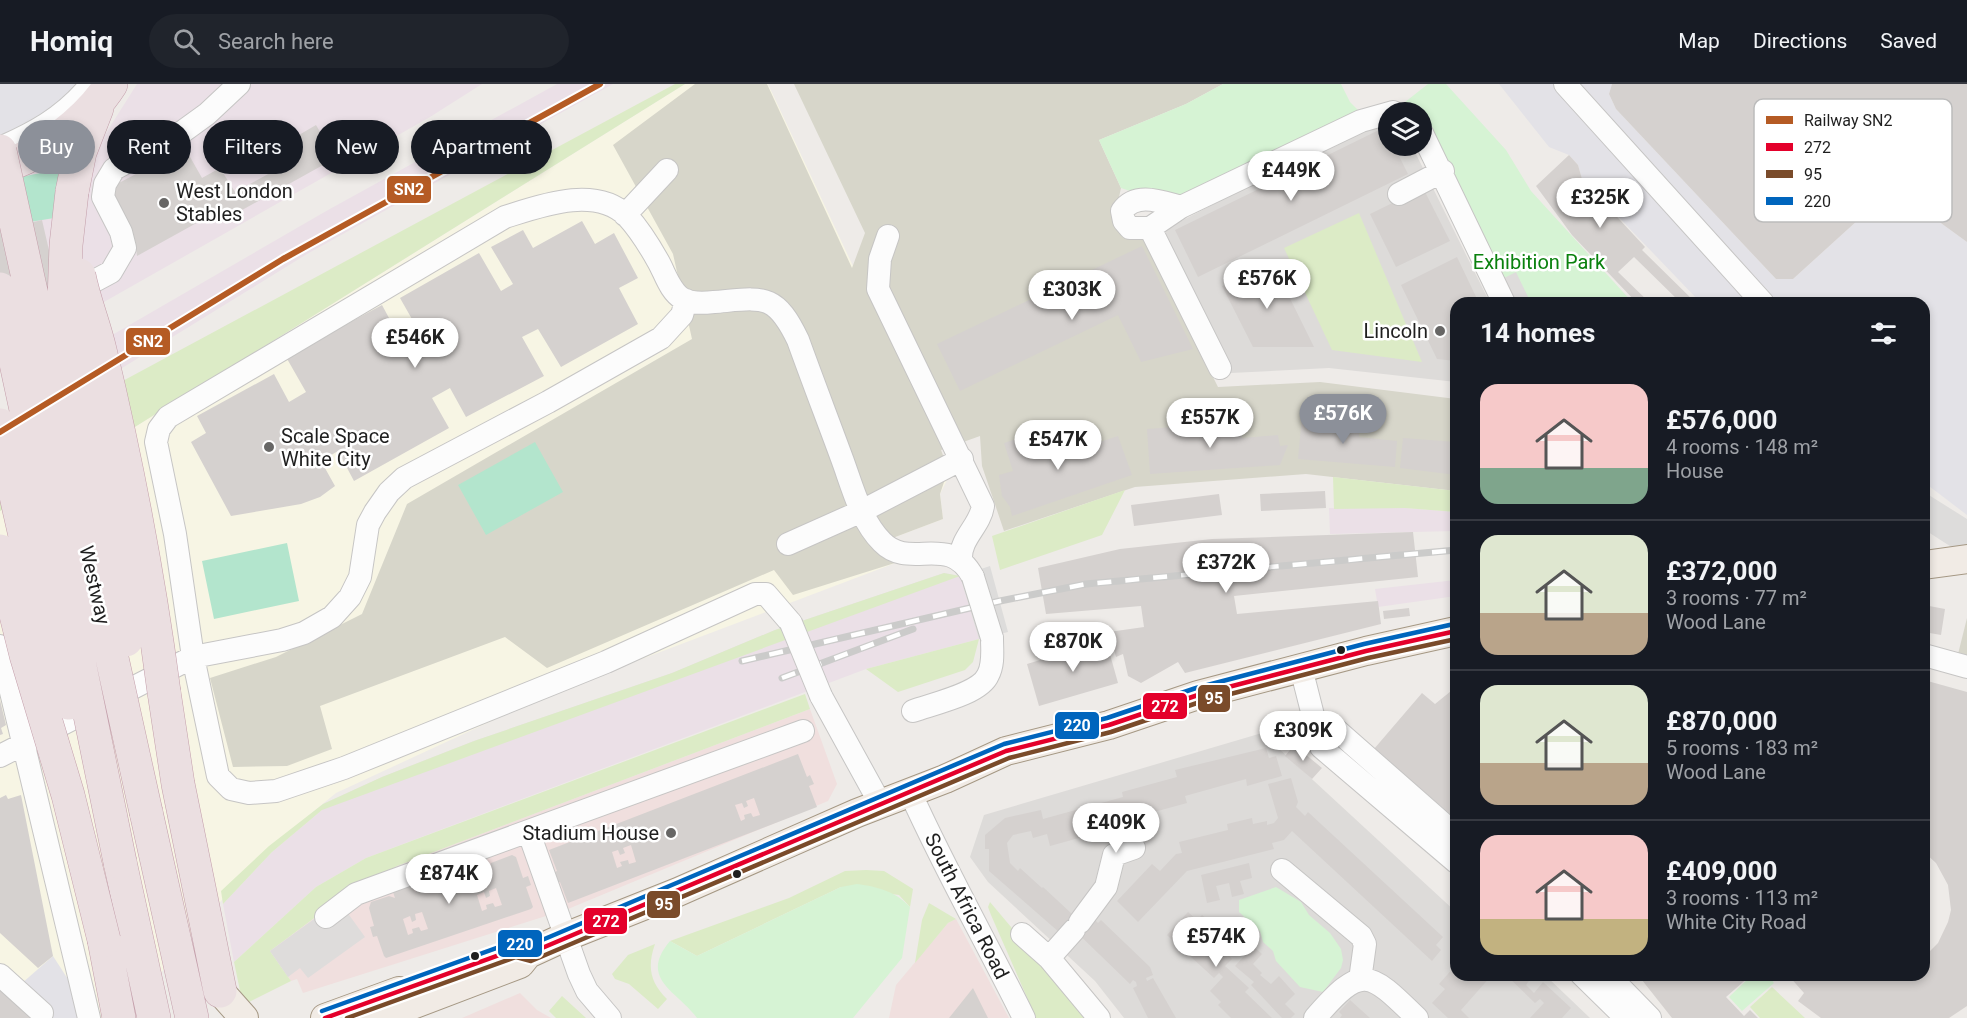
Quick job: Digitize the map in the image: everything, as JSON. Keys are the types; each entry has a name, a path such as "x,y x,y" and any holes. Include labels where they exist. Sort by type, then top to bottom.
{"highway":[{"path":"0,167 13,164 41,149 67,130 101,89"},
{"path":"101,89 80,152 72,192 66,245 64,301 72,356 112,537 146,812"},
{"name":"Westway","path":"0,150 192,1018"},
{"path":"72,192 73,246 83,298 100,347 150,586 178,784 223,1004"},
{"name":"Westway","path":"0,289 154,1018"},
{"path":"0,425 47,633 120,862"},
{"path":"0,551 26,655 68,795 104,940 119,1018"}],"main road":[{"path":"1930,564 1967,560"},
{"path":"378,1018 520,964 528,954 565,937 911,794 1006,751 1109,725 1198,695 1450,632"},
{"path":"325,1018 516,949 528,954"},
{"path":"223,1004 244,1018"}],"street":[{"path":"0,321 39,308 100,281 111,272 125,249 121,232 103,197 105,184 114,170 178,135 207,114 239,84"},
{"path":"1574,87 1758,297"},
{"path":"0,150 40,130 73,105 101,89"},
{"path":"1181,207 1145,199 1127,204 1122,211 1124,221 1130,228 1150,228 1181,207 1361,121 1378,116"},
{"path":"1432,151 1501,297"},
{"path":"625,214 667,170"},
{"path":"1399,194 1443,171"},
{"path":"881,805 821,696 791,623 766,594 755,594 606,662 344,768 276,791 249,793 231,789 218,776 193,657 172,518 156,442 159,429 168,417 505,217 551,203 592,201 612,205 625,214 638,228 671,287 687,300 700,303 758,298 776,305 798,340 870,528 883,544 897,552 937,552 967,568"},
{"path":"1150,228 1220,368"},
{"path":"888,236 880,259 878,290 983,506 981,519 961,550 992,638 992,662 988,677 966,693 913,711"},
{"path":"0,756 193,657 282,640 304,633 332,617 350,597 360,577 368,525 389,492 404,478 548,402 661,338 682,315 687,300"},
{"path":"86,480 158,451"},
{"path":"788,544 862,512 962,459"},
{"path":"132,525 172,518"},
{"path":"0,646 25,742 89,1018"},
{"path":"1930,657 1967,667"},
{"path":"1301,668 1321,747 1450,857"},
{"path":"1316,726 1333,727 1450,830"},
{"path":"326,917 356,894 529,833 803,731"},
{"name":"South Africa Road","path":"911,794 939,854 963,896 1024,1018"},
{"path":"529,833 565,937 587,991 610,1018"},
{"path":"1049,958 1077,926 1106,887 1114,855 1134,848"},
{"path":"1282,870 1361,936 1365,944 1360,980"},
{"path":"1022,934 1049,958 1099,1018"},
{"path":"0,975 42,1013"},
{"path":"1315,1018 1344,985 1360,980 1377,983 1388,990 1417,1018"},
{"path":"1588,981 1626,1018"},
{"path":"1614,981 1650,1018"}],"shaded area":[{"path":"0,84 80,84 39,120 18,120 18,130 0,136"},
{"path":"137,84 482,84 425,120 411,120 411,128 399,135 399,120 315,120 315,174 330,174 0,361 0,176 18,172 95,174 95,144 101,141 107,132 107,174 191,174 191,120 114,120"},
{"path":"557,84 613,84 548,120 492,120"},
{"path":"685,84 768,84 950,474 940,494 943,519 890,539 898,562 552,693 336,793 257,858 123,1018 0,1018 0,511 541,174 552,174 552,167"},
{"path":"695,84 767,84 852,268 865,233 794,84 1223,84 1186,104 1099,140 1121,188 1115,215 1142,235 1218,387 1320,382 1450,398 1450,490 1306,474 1135,487 1004,531 982,466 980,436 941,450 950,474 946,476 940,494 943,519 890,539 898,562 793,595 774,570 547,668 505,637 320,706 332,749 287,766 233,767 210,678 276,657 362,614 407,504 692,339 673,254 613,145"},
{"path":"1499,84 1612,84 1609,94 1616,109 1776,279 1793,279 1856,222 1939,222 1967,242 1967,515 1930,487 1930,297 1695,297 1582,179 1578,165 1569,155 1549,147"},
{"path":"1378,125 1378,156 1417,156 1487,297 1450,297 1450,381 1329,368 1231,373 1162,231 1326,146"},
{"path":"411,164 411,174 451,174 307,254 114,373 107,338 328,210 393,174 399,174 399,171"},
{"path":"1516,272 1528,297 1506,297 1498,281"},
{"path":"1329,508 1405,508 1450,512 1450,531 1330,534"},
{"path":"944,573 960,576 979,639 866,669 366,858 316,887 234,962 223,904 272,852 322,810 323,804 382,777 474,741 672,673 775,630"},
{"path":"1450,581 1450,597 1378,607 1375,589"},
{"path":"1967,618 1967,658 1958,654"},
{"path":"810,709 837,784 828,801 568,909 303,993 297,979 291,981 270,951 352,890 397,866"},
{"path":"1262,733 1450,906 1450,981 1551,981 1590,1018 1124,1018 1095,981 988,882 970,857 984,815"},
{"path":"339,901 365,937 308,978 300,968 288,977 270,951"},
{"path":"956,919 1009,1018 889,1018 896,985 948,923"},
{"path":"53,956 93,1018 42,1018 13,991"},
{"path":"520,993 537,1010 551,1018 462,1018"}],"green space":[{"path":"675,84 685,84 552,167 552,150"},
{"path":"1223,84 1341,84 1350,102 1360,112 1186,196 1136,193 1121,188 1099,140 1186,104"},
{"name":"Exhibition Park","path":"1428,84 1446,84 1506,150 1531,191 1628,297 1511,297 1432,143 1432,102 1405,102"},
{"path":"36,174 61,174 60,217 0,227 0,181"},
{"path":"508,174 541,174 0,511 0,447"},
{"path":"1359,213 1422,362 1332,350 1284,248"},
{"path":"535,442 563,492 486,535 458,485"},
{"path":"1333,477 1450,490 1450,512 1405,508 1334,509"},
{"path":"1125,490 1102,535 1000,570 992,536"},
{"path":"287,543 299,601 214,619 202,561"},
{"path":"944,573 960,576 322,810 272,852 223,904 221,891 269,846 323,804 382,777 474,741 672,673 775,630"},
{"path":"979,639 973,662 965,670 898,692 866,669"},
{"path":"805,694 810,709 397,866 352,890 270,951 291,981 243,1005 234,962 316,887 366,858"},
{"path":"845,871 884,871 913,889 910,907 899,895 841,887 697,956 670,941 789,898"},
{"path":"857,884 886,891 910,907 902,958 853,1018 697,1018 671,992 659,975 658,965 661,954 670,941 697,956 841,887"},
{"path":"1276,887 1301,902 1309,915 1330,933 1341,949 1343,960 1341,968 1323,992 1300,987 1276,961 1273,951 1263,942 1260,931 1239,912 1239,900"},
{"path":"990,902 1088,1018 1036,1018 991,915 988,907"},
{"path":"929,903 956,919 948,923 915,963 922,920"},
{"path":"655,944 651,960 652,974 661,993 667,999 658,1009 629,984 615,979 612,974 628,955"},
{"path":"1746,981 1772,981 1774,983 1742,1011 1729,997"},
{"path":"1772,987 1805,1018 1760,1018 1750,1007"},
{"path":"562,996 586,1018 556,1018 549,1011"}],"pier":[{"path":"1930,496 1967,519 1967,557 1930,533"},
{"path":"990,566 1008,632 979,639 960,576"}],"building":[{"path":"1612,84 1967,84 1967,242 1939,222 1952,222 1952,99 1754,99 1754,222 1856,222 1793,279 1776,279 1616,109 1609,94"},
{"name":"West London Stables","path":"315,126 315,169 226,219 220,210 137,256 135,240 111,199 117,184 136,174 191,174 191,159 202,178 209,174 224,174 235,192 268,174 303,174 303,133"},
{"path":"1378,130 1378,156 1399,156 1408,174 1198,277 1175,230"},
{"path":"1569,155 1578,165 1582,179 1645,247 1642,250 1690,297 1675,297 1634,257 1618,272 1644,297 1631,297 1572,235 1536,186"},
{"name":"Lincoln","path":"1423,188 1450,241 1396,267 1370,214"},
{"path":"42,220 57,285 0,298 0,230"},
{"path":"582,221 595,244 614,233 638,278 619,288 638,324 561,367 538,329 522,337 544,376 466,417 450,388 432,398 449,428 354,481 338,451 321,461 335,486 320,497 301,504 231,516 191,442 206,433 197,416 274,374 289,402 306,392 286,357 382,305 403,344 421,335 400,298 479,253 501,291 513,284 491,247 523,230 533,248"},
{"path":"1142,246 1193,349 1141,362 1118,315 960,391 937,344"},
{"name":"Lincoln","path":"1457,257 1476,297 1450,297 1450,360 1437,359 1401,285"},
{"path":"1272,262 1314,347 1253,347 1222,286"},
{"path":"1302,416 1333,419 1332,429 1359,432 1359,437 1397,441 1395,467 1298,459"},
{"path":"1241,422 1242,438 1278,435 1280,446 1288,445 1280,465 1150,474 1147,429"},
{"path":"1044,430 1054,457 1118,436 1132,475 1012,516 1010,507 1002,496 999,475 1013,471 1004,443"},
{"path":"1403,438 1450,442 1450,474 1400,468"},
{"path":"1325,491 1326,508 1261,511 1260,494"},
{"path":"1219,494 1222,515 1134,526 1131,505"},
{"path":"1413,532 1418,577 1234,596 1237,614 1378,601 1381,624 1185,673 1178,662 1141,683 1128,676 1123,654 1116,657 1109,632 1144,627 1141,606 1046,614 1038,568 1120,549 1212,539"},
{"path":"1930,606 1945,609 1941,635 1930,633"},
{"path":"1409,608 1410,616 1384,619 1383,611"},
{"path":"1106,640 1118,683 1039,706 1027,664"},
{"path":"1930,682 1967,692 1967,1006 1949,1018 1821,1018 1798,1001 1804,993 1793,981 1930,981 1930,951 1938,943 1951,910 1948,885 1936,863 1930,858"},
{"path":"1450,692 1450,814 1374,749 1422,693 1435,704"},
{"path":"0,700 6,725 1,728 3,734 0,735"},
{"path":"1294,745 1322,768 1312,779 1285,756"},
{"path":"1266,748 1269,758 1276,756 1282,776 1247,786 1246,779 1185,796 1187,803 1132,818 1133,823 1050,846 1047,834 1033,838 1031,831 1013,835 1007,843 1010,863 1018,871 1020,868 1086,927 1094,919 1098,923 1101,920 1150,967 1153,975 1146,978 1147,981 1153,978 1176,1018 1148,1018 1133,988 1137,986 1136,982 1133,980 1130,984 1068,924 1060,933 989,871 989,849 985,849 985,835 1005,818 1041,810 1043,819 1123,797 1122,792 1177,777 1175,770"},
{"name":"Stadium House","path":"798,754 807,777 810,775 814,784 809,786 817,807 568,903 560,882 556,883 553,873 557,871 549,850","holes":["754,798 760,815 753,817 751,813 744,815 745,819 741,821 735,805 742,803 744,808 748,806 746,801","631,845 636,862 629,864 628,860 620,862 622,866 617,868 612,852 618,850 620,855 625,853 623,848"]},
{"path":"1291,778 1298,802 1296,807 1305,816 1308,812 1443,937 1436,945 1441,950 1432,961 1292,831 1284,840 1272,843 1274,849 1187,871 1138,922 1117,901 1152,864 1160,871 1176,854 1182,853 1179,842 1228,830 1227,824 1252,818 1253,824 1267,821 1267,825 1274,823 1278,818 1268,784"},
{"path":"6,795 8,799 21,795 53,956 38,968 0,933 0,798"},
{"path":"512,855 516,857 523,878 528,876 531,885 526,887 533,907 531,909 386,958 384,956 377,936 373,937 370,927 374,926 369,908 371,902 389,896 395,898 391,886 411,879 415,892 418,886 466,871 470,874 466,862 486,856 489,868 491,863","holes":["496,888 502,905 495,907 493,903 486,905 487,909 482,911 477,895 484,892 486,898 490,896 489,891","422,912 428,929 421,931 419,927 412,929 413,933 408,935 403,919 410,916 412,922 416,920 415,914"]},
{"path":"1249,863 1252,878 1240,881 1244,894 1232,897 1229,883 1216,886 1220,900 1207,903 1201,875"},
{"path":"1188,912 1197,920 1202,915 1212,924 1207,930 1232,959 1225,966 1249,988 1245,992 1272,1018 1231,1018 1218,1005 1221,1002 1210,991 1223,977 1219,973 1214,978 1190,956 1193,953 1180,940 1176,944 1167,935"},
{"path":"1236,917 1245,925 1235,935 1245,944 1237,953 1218,936"},
{"path":"1253,946 1262,954 1253,964 1262,973 1260,975 1271,984 1279,976 1295,994 1285,1004 1295,1014 1291,1018 1282,1018 1251,985 1254,982 1235,966"},
{"path":"1450,972 1450,981 1487,981 1461,1010 1469,1018 1448,1018 1432,1003 1445,989 1439,984"},
{"path":"1512,981 1529,981 1526,985 1534,993 1543,982 1571,1008 1562,1018 1530,1018 1544,1003 1540,999 1535,1003"},
{"path":"1643,981 1744,981 1726,997 1744,1016 1750,1010 1758,1018 1672,1018"},
{"path":"0,984 37,1018 0,1018"},
{"path":"973,988 988,1018 949,1018"},
{"path":"1350,1000 1370,1018 1340,1018 1342,1015 1339,1012"}],"railway":[{"path":"742,661 1000,601 1086,584 1450,551"},
{"path":"782,678 913,629"}],"rail line":[{"name":"SN2","path":"0,432 283,259 600,84"}],"transit line":[{"name":"220","path":"322,1011 513,942 528,946 1004,744 1107,718 1196,688 1364,644 1450,625"},
{"name":"272","path":"325,1018 516,949 528,954 1006,751 1109,725 1198,695 1366,651 1450,632"},
{"name":"95","path":"347,1018 516,957 531,961 1009,758 1111,732 1200,702 1368,658 1450,640"}],"place":[{"name":"West London Stables","path":"164,203"},
{"name":"Lincoln","path":"1440,331"},
{"name":"Scale Space White City","path":"269,447"},
{"name":"Stadium House","path":"671,833"}]}
